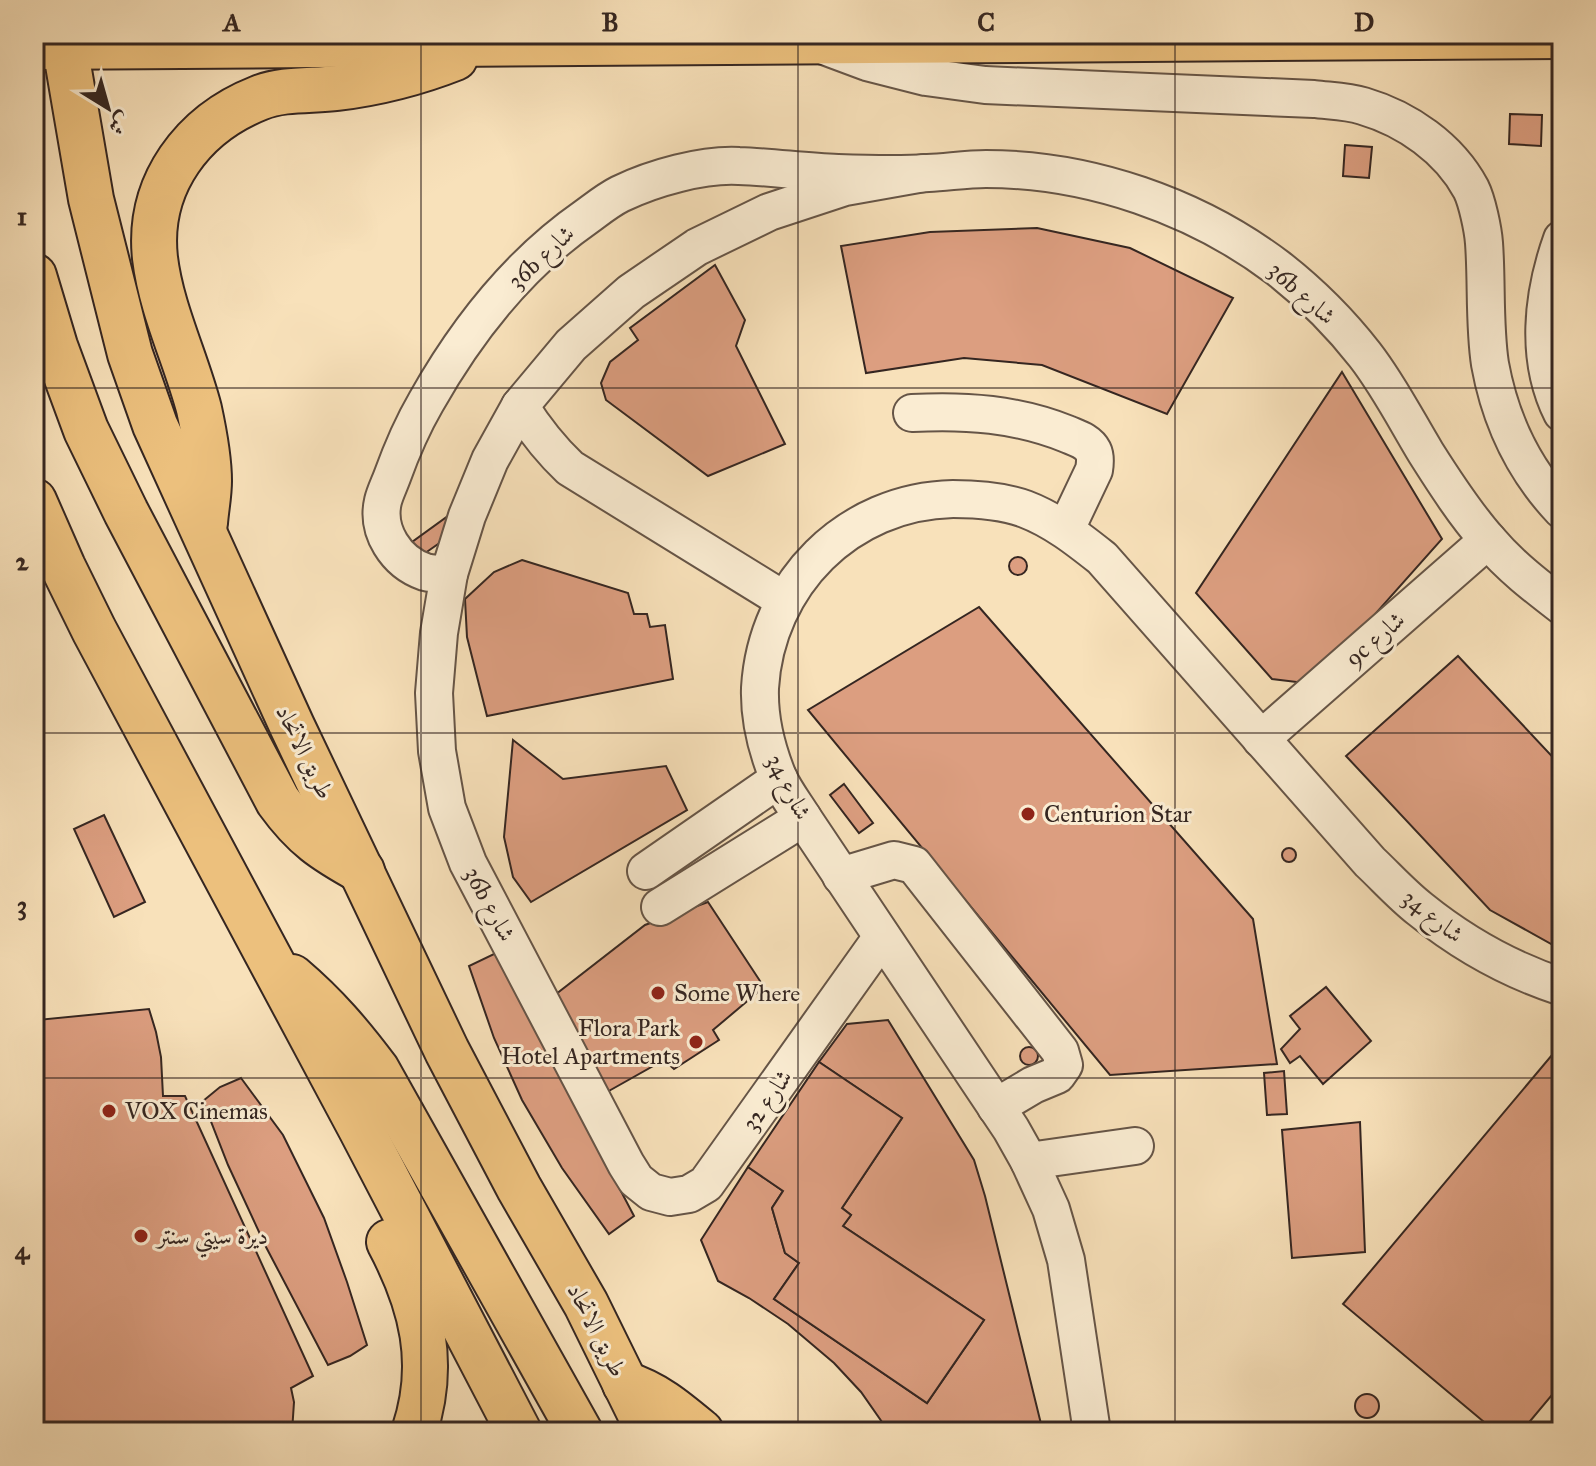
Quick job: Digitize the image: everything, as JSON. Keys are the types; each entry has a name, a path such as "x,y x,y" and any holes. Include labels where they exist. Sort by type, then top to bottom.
{"main road":[{"path":"54,40 484,45 1562,36"},
{"name":"طريق الاتحاد","path":"54,40 130,354 155,425 292,726 447,1051 519,1188 586,1304 649,1432"},
{"path":"204,534 209,482 206,447 155,257 156,222 166,181 182,154 208,127 234,108 264,96 389,79 442,63 484,45"},
{"path":"34,276 55,346 86,430 278,801 312,841 362,871"},
{"path":"34,501 94,630 519,1432"},
{"path":"269,958 322,1003 377,1070 580,1432"},
{"path":"361,1129 359,1154 369,1201 411,1288 424,1342 425,1386 414,1432"},
{"path":"625,1384 656,1397 701,1432"}],"street":[{"path":"811,42 867,62 926,77 985,85 1314,99 1361,105 1406,124 1444,152 1472,191 1484,239 1490,363 1499,403 1514,441 1534,476 1562,510"},
{"name":"36b شارع","path":"449,574 427,573 406,563 398,555 382,525 382,502 417,419 451,359 515,278 570,228 618,194 674,173 735,165 829,173 924,173 986,169 1049,173 1110,186 1169,206 1225,234 1277,268 1325,309 1366,356 1456,498 1488,540 1525,578 1562,606"},
{"name":"36b شارع","path":"626,1164 468,863 447,808 437,751 434,693 439,633 449,574 478,488 520,406 571,345 631,292 697,247 769,212 845,187 924,173"},
{"path":"1562,239 1545,300 1544,334 1547,368 1562,413"},
{"path":"520,406 543,440 570,468 784,600"},
{"path":"912,413 980,412 1047,426 1087,443 1093,451 1094,470 1066,529"},
{"name":"شارع 34","path":"1092,1432 1066,1260 1051,1209 1029,1161 1011,1129 803,818 779,779 764,735 760,689 767,643 784,600 811,562 847,532 888,511 933,500 979,499 1024,509 1066,529 1102,558 1370,862 1418,908 1473,947 1534,978 1562,987"},
{"name":"9c شارع","path":"1261,739 1488,540"},
{"path":"646,871 779,779"},
{"path":"660,907 803,818"},
{"path":"841,876 894,860 914,865 1060,1051 1064,1065 1057,1075 996,1107"},
{"name":"شارع 32","path":"626,1164 636,1180 651,1192 670,1197 689,1194 706,1184 882,937"},
{"path":"1029,1161 1135,1146"}],"building":[{"path":"1510,114 1542,115 1541,146 1509,144"},
{"path":"1345,145 1372,147 1369,178 1343,176"},
{"path":"1037,228 1130,248 1233,298 1167,414 1042,365 964,358 866,373 841,246 930,232"},
{"path":"715,265 745,320 736,346 785,444 708,476 606,400 601,383 610,362 638,340 630,328"},
{"path":"1342,372 1442,539 1313,684 1272,679 1196,593"},
{"path":"448,516 458,530 411,563 401,550"},
{"path":"1014,557 1022,557 1027,566 1025,573 1014,575 1009,570 1009,562"},
{"path":"522,560 628,593 634,614 647,614 650,627 665,625 673,679 487,716 467,637 465,599 494,572"},
{"name":"Centurion Star","path":"979,607 1253,919 1277,1064 1110,1075 808,710"},
{"path":"1458,656 1562,767 1562,950 1490,910 1346,756"},
{"path":"513,740 563,779 666,766 687,810 531,902 513,877 504,837"},
{"path":"844,784 873,823 859,833 830,795"},
{"path":"104,815 145,902 114,917 74,829"},
{"path":"1289,848 1296,855 1289,862 1282,855"},
{"name":"Some Where","path":"708,902 764,987 713,1030 719,1040 674,1069 664,1060 607,1092 551,998 645,925"},
{"path":"496,953 634,1216 609,1234 562,1168 522,1100 494,1038 469,966"},
{"path":"1326,987 1371,1041 1323,1084 1300,1056 1290,1063 1281,1049 1300,1029 1290,1016"},
{"name":"ديرة سيتي سنتر","path":"34,994 38,1020 149,1009 161,1057 163,1096 185,1096 313,1376 291,1388 294,1402 292,1432 34,1432"},
{"path":"888,1020 974,1160 1043,1432 889,1432 861,1392 834,1363 788,1324 718,1281 701,1240 748,1167 783,1191 772,1208 785,1253 799,1263 774,1299 927,1403 984,1320 843,1226 851,1215 842,1208 902,1118 819,1062 847,1024"},
{"path":"1029,1047 1038,1056 1029,1065 1020,1056"},
{"path":"1557,1049 1562,1054 1562,1383 1521,1432 1496,1432 1343,1304"},
{"path":"819,1062 902,1118 842,1208 851,1215 843,1226 984,1320 927,1403 774,1299 799,1263 785,1253 772,1208 783,1191 748,1167"},
{"path":"1284,1071 1287,1114 1267,1115 1264,1073"},
{"path":"241,1078 283,1135 324,1218 367,1345 328,1365 266,1247 228,1165 203,1101 220,1087"},
{"path":"1360,1122 1365,1252 1292,1258 1282,1130"},
{"path":"1367,1394 1376,1397 1379,1406 1376,1415 1367,1418 1358,1415 1355,1406 1358,1397"}],"place":[{"name":"Centurion Star","path":"1028,814"},
{"name":"Some Where","path":"658,993"},
{"name":"Flora Park Hotel Apartments","path":"696,1042"},
{"name":"VOX Cinemas","path":"109,1111"},
{"name":"ديرة سيتي سنتر","path":"141,1236"}]}
